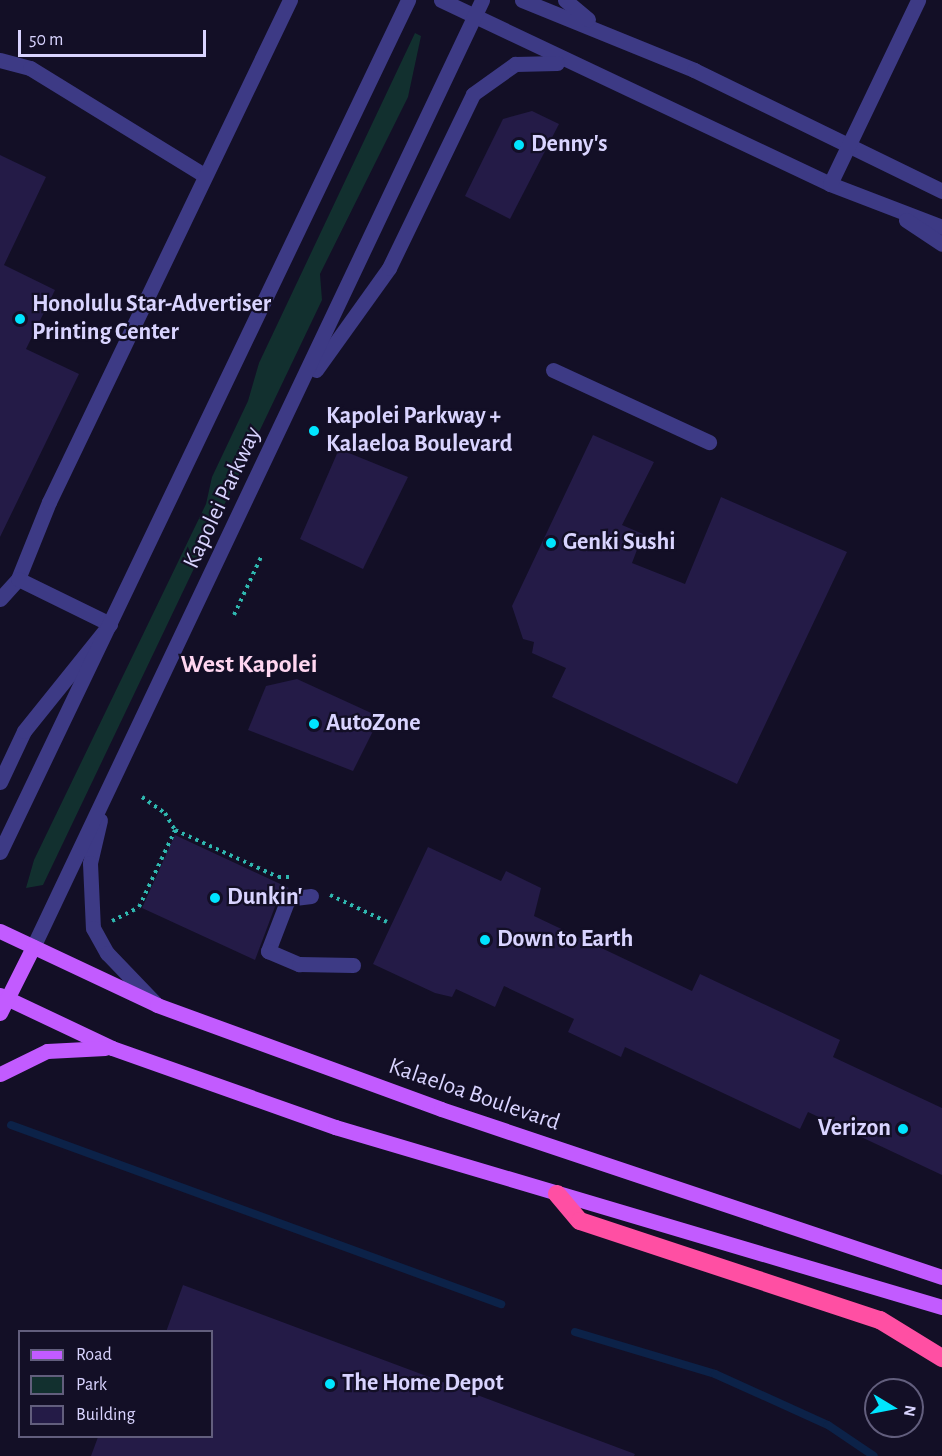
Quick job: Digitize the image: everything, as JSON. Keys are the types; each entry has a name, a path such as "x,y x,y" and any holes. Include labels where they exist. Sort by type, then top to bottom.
{"highway":[{"path":"557,1194 580,1221 880,1320 942,1358"}],"main road":[{"name":"Kalaeloa Boulevard","path":"0,931 157,1005 441,1109 942,1277"},
{"name":"Kapolei Parkway","path":"2,1002 33,947"},
{"path":"2,1002 112,1048 335,1127 942,1307"},
{"path":"0,1074 47,1051 112,1048"}],"street":[{"path":"0,599 18,579 204,175 290,0"},
{"name":"Kapolei Parkway","path":"0,852 408,0"},
{"path":"441,0 571,65 830,184 891,210 942,227"},
{"name":"Kapolei Parkway","path":"33,947 482,0"},
{"path":"522,0 595,25 914,174 942,191"},
{"path":"565,0 595,25"},
{"path":"830,184 918,0"},
{"path":"0,60 30,68 204,175"},
{"path":"293,401 389,268 473,94 515,64 571,65"},
{"path":"914,174 942,183"},
{"path":"891,210 942,244"},
{"path":"553,370 709,442"},
{"path":"0,782 24,731 110,624 18,579"},
{"path":"106,792 90,863 93,928 107,953 157,1005"},
{"path":"318,894 288,899 268,951 299,964 353,965"}],"path":[{"path":"234,615 261,557"},
{"path":"142,797 165,813 175,830 278,877 298,880"},
{"path":"108,923 139,907 175,830"},
{"path":"318,894 387,922"}],"green space":[{"path":"415,33 421,36 408,97 320,274 322,300 43,885 26,888 34,860 206,504 212,477 248,401 259,363"}],"building":[{"name":"Denny's","path":"532,111 559,124 510,219 465,196 503,119"},
{"name":"Honolulu Star-Advertiser Printing Center","path":"0,155 46,177 4,265 55,290 26,349 79,374 0,537"},
{"path":"593,435 654,462 622,525 643,534 632,563 685,584 721,497 847,552 737,784 552,697 566,668 532,653 534,642 523,639 512,606"},
{"path":"339,449 408,477 363,569 300,539"},
{"name":"AutoZone","path":"297,679 380,717 353,771 248,730 266,686"},
{"name":"Dunkin'","path":"175,835 289,888 279,896 255,960 142,908"},
{"path":"428,847 501,881 506,871 541,888 534,916 692,991 700,974 840,1040 833,1057 942,1108 942,1175 808,1112 800,1129 625,1047 621,1057 568,1032 574,1019 504,986 495,1007 456,989 452,997 435,993 373,964"},
{"name":"The Home Depot","path":"183,1285 635,1454 634,1456 91,1456 98,1438 213,1438 213,1330 167,1330"}],"waterway":[{"path":"11,1125 501,1304"},
{"path":"575,1332 715,1374 828,1425 874,1456"}],"place":[{"name":"Denny's","path":"519,145"},
{"name":"Honolulu Star-Advertiser Printing Center","path":"20,319"},
{"name":"Kapolei Parkway + Kalaeloa Boulevard","path":"314,431"},
{"name":"Genki Sushi","path":"551,543"},
{"name":"AutoZone","path":"314,724"},
{"name":"Dunkin'","path":"215,898"},
{"name":"Down to Earth","path":"485,940"},
{"name":"Verizon","path":"903,1129"},
{"name":"The Home Depot","path":"330,1384"}],"district":[{"name":"West Kapolei","path":"249,665"}]}
